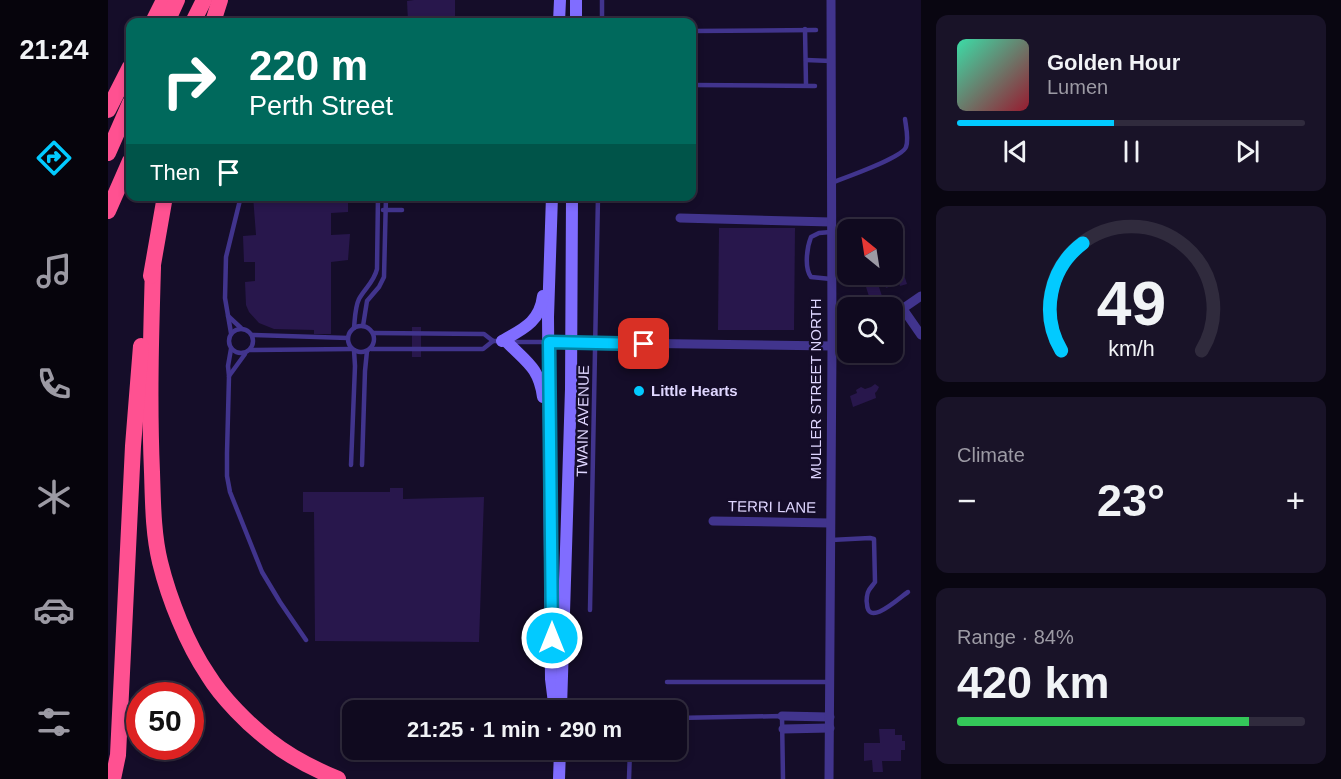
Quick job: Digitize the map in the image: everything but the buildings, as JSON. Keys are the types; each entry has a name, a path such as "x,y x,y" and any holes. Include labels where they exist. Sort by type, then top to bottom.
{"highway":[{"path":"155,18 164,0"},
{"path":"169,18 177,0"},
{"path":"195,18 204,0"},
{"path":"214,18 220,0"},
{"path":"108,111 126,75"},
{"path":"108,153 126,112"},
{"path":"108,211 126,170"},
{"path":"111,779 118,755 133,446 143,318 164,201"},
{"path":"153,267 151,445 153,511 160,561 172,600 186,634 208,676 235,709 270,741 316,770 338,779"}],"main road":[{"path":"560,0 560,18"},
{"path":"576,0 576,18"},
{"path":"552,201 548,317 554,700"},
{"path":"561,700 571,389 572,201"},
{"path":"550,234 540,311 531,323 500,341 535,370 542,383 550,455"},
{"path":"559,760 559,779"}],"street":[{"name":"MULLER STREET NORTH","path":"829,779 832,346 831,0"},
{"path":"680,218 831,227"},
{"path":"921,296 903,309 921,335"},
{"path":"549,342 837,346"},
{"name":"TERRI LANE","path":"713,521 830,523"},
{"path":"782,716 830,717"},
{"path":"783,729 830,728"}],"lane":[{"path":"602,0 602,18"},
{"path":"805,29 806,85"},
{"path":"696,31 816,30"},
{"path":"806,60 831,61"},
{"path":"696,85 816,86"},
{"path":"831,183 889,160 903,152 907,140 905,119"},
{"path":"241,201 226,257 225,298 231,333 227,476 230,492 262,572 306,640"},
{"path":"351,465 355,366 353,350 348,338 354,328 357,304 377,269 378,201"},
{"path":"363,326 367,301 384,277 386,201"},
{"name":"TWAIN AVENUE","path":"590,610 598,201"},
{"path":"377,211 402,210"},
{"path":"831,227 811,237 808,272 811,277 831,279"},
{"path":"366,290 372,294"},
{"path":"228,316 252,335 254,343 229,376"},
{"path":"354,328 367,327 373,333 375,341 369,350 362,465"},
{"path":"231,333 242,329"},
{"path":"373,333 484,334 500,341 549,342"},
{"path":"252,335 348,338"},
{"path":"231,349 238,353 248,351 353,350 358,352 483,349 500,341"},
{"path":"353,404 364,405"},
{"path":"830,540 874,539 875,582 868,591 866,606 869,611 874,614 881,612 908,592"},
{"path":"667,682 830,682"},
{"path":"687,718 782,716 783,779"},
{"path":"629,779 630,760"}],"place":[{"name":"Little Hearts","path":"639,391"}],"route":[{"path":"552,638 549,342 644,344"}]}
